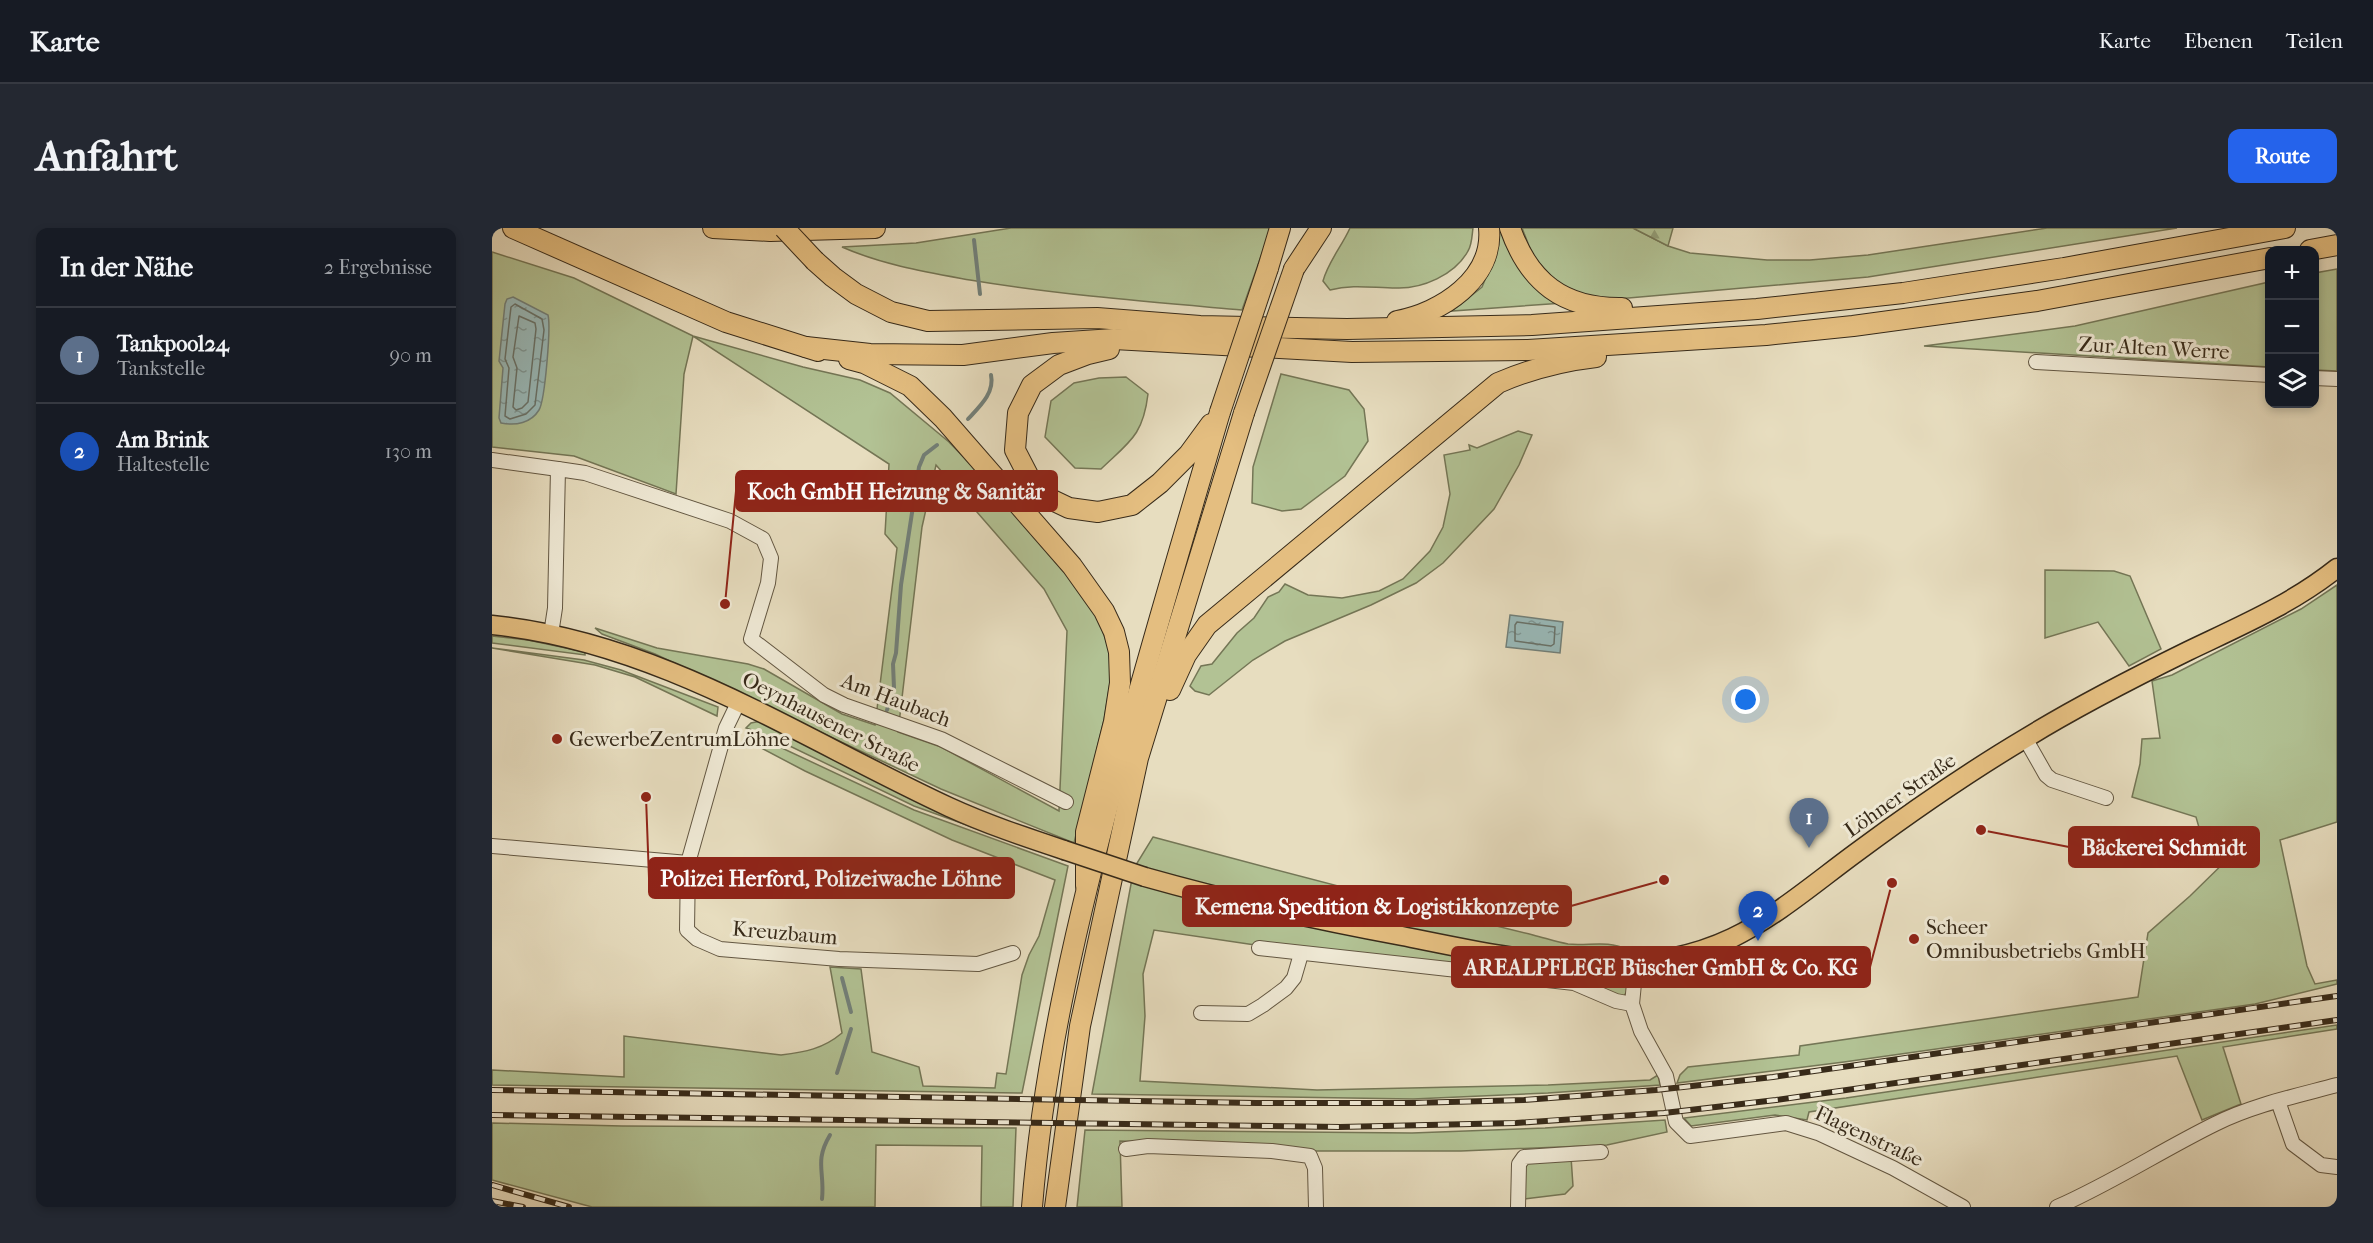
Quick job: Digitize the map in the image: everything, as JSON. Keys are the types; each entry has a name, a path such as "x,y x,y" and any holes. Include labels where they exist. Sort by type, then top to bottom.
{"highway":[{"path":"513,228 726,322 864,363 910,386 943,418 1015,500 1072,566 1104,611 1114,633 1119,652 1120,683 1114,722 1086,832 1086,886"},
{"path":"713,228 770,231 875,228"},
{"path":"784,228 815,261 856,294 891,312 928,321 1097,318 1200,326 1347,329 1532,326 1757,309 1903,293 2064,268 2285,228"},
{"path":"1032,1207 1037,1140 1060,1007 1086,886 1131,720 1220,412 1280,228"},
{"path":"1055,1207 1080,1026 1138,758 1244,413 1294,269 1312,228"},
{"path":"1294,269 1321,228"},
{"path":"1347,329 1405,319 1431,311 1460,295 1482,266 1490,237 1490,228"},
{"path":"1510,228 1519,252 1533,272 1554,292 1574,302 1597,307 1619,308 1735,299 1757,309"},
{"path":"2319,248 2337,245"},
{"path":"806,347 870,354 963,355 1053,343 1114,339 1175,344 1364,352 1528,350 1766,335 1853,326 2037,301 2265,259"},
{"path":"1138,758 1149,751 1168,694 1186,655 1207,625 1498,383 1522,372 1555,363 1728,346 1766,335"},
{"path":"1175,344 1130,346 1088,354 1059,365 1032,385 1018,413 1015,450 1030,479 1048,498 1069,508 1098,512 1131,505 1160,483 1189,454 1220,412"}],"main road":[{"name":"Löhner Straße","path":"1145,877 1255,906 1504,956 1569,963 1636,963 1699,950 1731,938 1764,920 1923,804 2025,738 2139,675 2284,604 2337,568"},
{"name":"Oeynhausener Straße","path":"492,625 551,634 592,644 675,672 739,701 950,807 1064,850 1145,877"}],"street":[{"name":"Zur Alten Werre","path":"2036,362 2265,375"},
{"path":"2319,378 2337,379"},
{"name":"Am Haubach","path":"492,460 585,473 730,521 763,539 771,558 768,583 751,639 824,695 844,705 941,739 1066,802"},
{"path":"551,634 555,608 558,469"},
{"name":"Kreuzbaum","path":"739,701 726,728 688,862 687,930 697,939 720,949 839,959 978,964 1013,953"},
{"path":"2025,738 2046,775 2052,780 2076,790 2106,798"},
{"path":"492,846 688,862"},
{"path":"1259,948 1574,983 1616,1001 1632,1004"},
{"path":"1201,1013 1248,1014 1286,988 1294,978 1300,954"},
{"name":"Flagenstraße","path":"1636,963 1632,1004 1641,1031 1666,1076 1676,1122 1690,1136 1786,1123 1818,1133 1893,1168 1963,1207"},
{"path":"2057,1207 2091,1192 2217,1123 2278,1101 2337,1085"},
{"path":"2278,1101 2293,1144 2321,1165 2337,1167"},
{"path":"1126,1149 1148,1146 1272,1151 1310,1156 1316,1168 1316,1207"},
{"path":"1518,1207 1519,1164 1524,1157 1601,1152"}],"green space":[{"path":"1011,228 1271,228 1242,310 1072,294 970,280 889,263 842,247 916,243"},
{"path":"1350,228 1473,228 1470,246 1462,260 1437,279 1406,288 1355,287 1330,290 1323,281 1328,267"},
{"path":"1497,228 1503,228 1511,252 1532,283 1552,298 1564,303 1452,311 1482,287 1494,258"},
{"path":"1522,228 1633,228 1668,246 1690,253 1767,260 1810,260 1868,255 2047,228 2177,228 1868,277 1617,299 1587,296 1557,283 1533,256"},
{"path":"1633,228 1673,228 1668,246"},
{"path":"492,252 574,278 693,336 684,374 676,494 574,456 492,447"},
{"path":"2337,269 2337,371 2319,370 2319,272"},
{"path":"2265,283 2265,367 1924,346 2075,326"},
{"path":"693,336 803,367 860,380 890,393 949,442 1063,566 1099,620 1109,650 1111,677 1104,720 1074,843 941,789 655,654 602,634 595,628 657,648 748,664 764,669 842,714 875,725 897,548 885,534 889,464","holes":["936,465 1044,589 1067,631 1059,811 941,747 898,732 922,527"]},
{"path":"1281,374 1349,390 1364,409 1368,441 1345,476 1301,509 1282,511 1252,503 1253,467"},
{"path":"1126,377 1148,394 1146,408 1138,429 1127,444 1101,469 1075,468 1045,437 1051,401 1074,383 1099,378"},
{"path":"1518,431 1532,435 1519,465 1494,509 1443,563 1416,583 1371,605 1285,641 1253,660 1209,695 1195,691 1190,686 1201,666 1212,664 1237,633 1254,618 1268,597 1279,592 1285,584 1308,595 1342,598 1379,591 1403,579 1430,551 1443,527 1450,494 1444,455 1470,450 1469,445 1477,448"},
{"path":"2045,570 2114,571 2130,576 2161,649 2129,666 2098,622 2045,638"},
{"path":"2337,585 2337,822 2280,840 2307,966 2315,984 2337,980 2337,984 2255,1004 1844,1062 1677,1083 1680,1075 1688,1067 1799,1055 1800,1046 2138,997 2148,933 2238,849 2200,831 2196,817 2132,797 2140,764 2142,739 2160,738 2152,681 2172,675 2301,609"},
{"path":"492,636 528,640 585,652 585,655 492,643"},
{"path":"492,648 584,660 621,670 718,707 717,716 635,677 595,665"},
{"path":"761,721 1000,837 914,806 769,736 746,728 751,723"},
{"path":"748,735 767,741 914,810 1068,866 1022,1093 492,1085 492,1070 624,1077 624,1036 781,1055 813,1049 828,1043 842,1033 830,967 861,969 872,1052 919,1067 923,1086 995,1088 997,1073 1006,1074 1022,975 1039,936 1055,880 952,840 805,771 744,739"},
{"path":"1153,837 1568,944 1619,946 1626,949 1629,989 1623,997 1583,979 1262,946 1154,930 1143,974 1145,1016 1140,1081 1317,1090 1548,1085 1650,1080 1658,1075 1660,1085 1413,1099 1092,1094 1134,868"},
{"path":"2337,1025 2337,1029 2223,1047 2241,1104 2202,1120 2177,1056 1809,1112 1807,1120 1775,1115 1691,1126 1684,1118 1846,1098"},
{"path":"1665,1120 1667,1132 1607,1145 1461,1151 1311,1151 1272,1146 1120,1141 1122,1207 1077,1207 1085,1130 1412,1133 1545,1128"},
{"path":"492,1123 1016,1128 1013,1207 981,1207 982,1146 876,1145 875,1207 592,1207 492,1180"},
{"path":"1571,1157 1573,1186 1565,1194 1524,1199 1524,1166 1530,1160"}],"water":[{"path":"513,297 548,315 549,334 545,379 539,410 527,421 512,424 501,423 499,418 503,368 499,361 505,304 507,299"},
{"path":"1510,615 1563,622 1560,653 1506,647"}],"waterway":[{"path":"974,240 980,294"},
{"path":"968,419 988,394 992,382 991,375"},
{"path":"887,710 894,688 893,664 896,653 901,585 919,467 924,455 937,445"},
{"path":"842,978 851,1012"},
{"path":"837,1073 851,1029"},
{"path":"822,1199 821,1160 830,1135"}],"railway":[{"path":"492,1090 1256,1103 1524,1100 1656,1090 1773,1077 2337,996"},
{"path":"492,1115 1340,1127 1516,1123 1664,1113 1776,1100 2337,1020"},
{"path":"492,1185 569,1207"},
{"path":"492,1201 523,1207"}],"place":[{"name":"Koch GmbH Heizung & Sanitär","path":"725,604"},
{"name":"GewerbeZentrumLöhne","path":"557,739"},
{"name":"Polizei Herford, Polizeiwache Löhne","path":"646,797"},
{"name":"Bäckerei Schmidt","path":"1981,830"},
{"name":"Tankpool24","path":"1809,848"},
{"name":"Kemena Spedition & Logistikkonzepte","path":"1664,880"},
{"name":"AREALPFLEGE Büscher GmbH & Co. KG","path":"1892,883"},
{"name":"Scheer Omnibusbetriebs GmbH","path":"1914,939"},
{"name":"Am Brink","path":"1758,941"}]}
